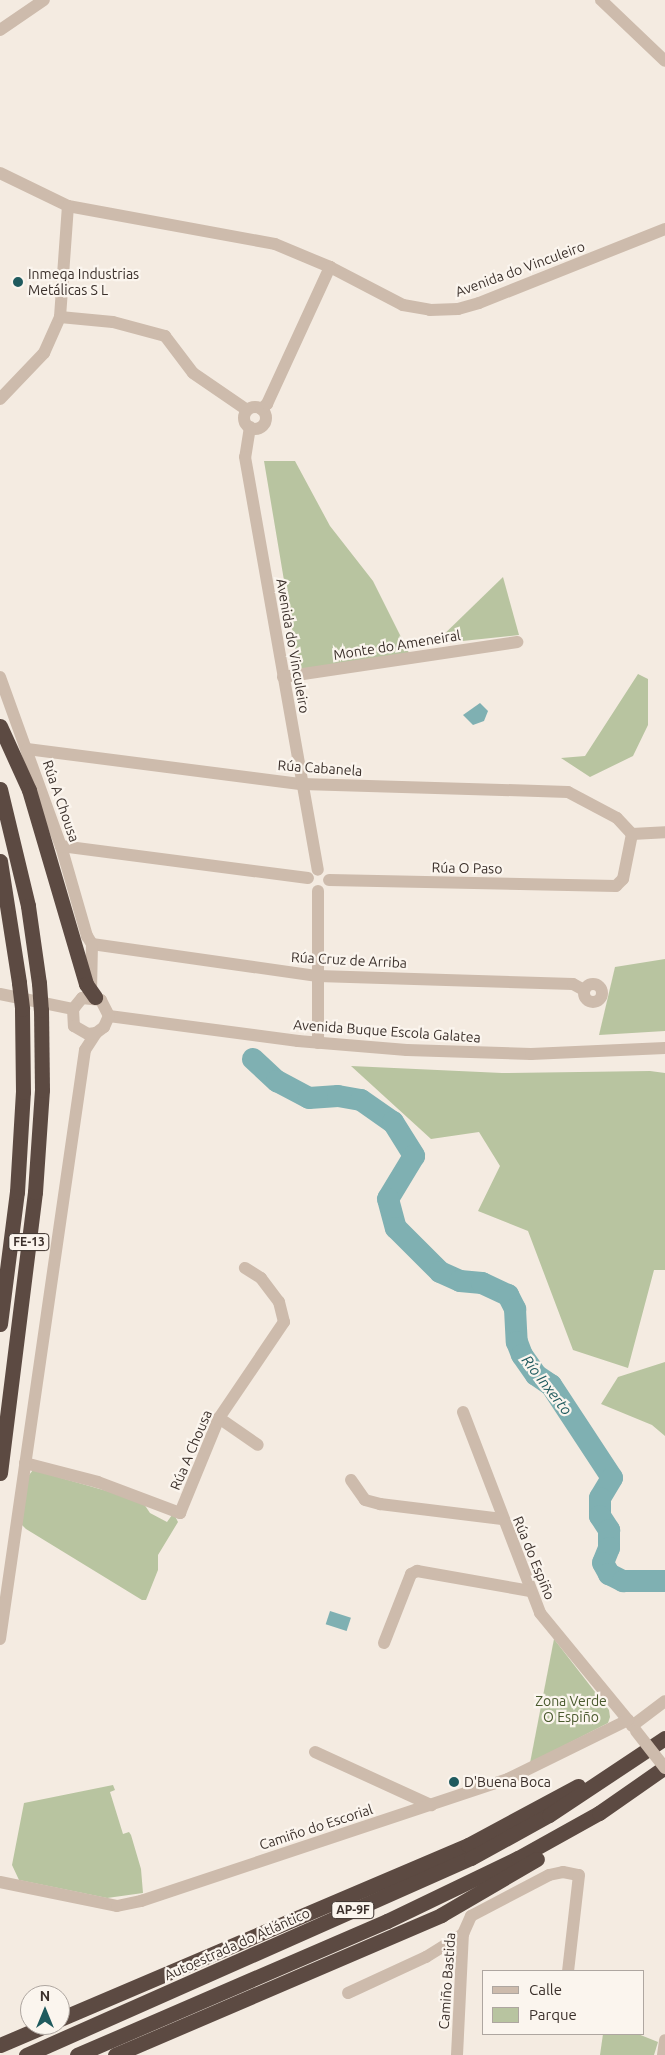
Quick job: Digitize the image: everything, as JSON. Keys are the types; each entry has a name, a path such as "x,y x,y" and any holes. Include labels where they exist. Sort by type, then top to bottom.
{"highway":[{"path":"0,726 28,790 93,994"},
{"name":"FE-13","path":"0,789 28,906 39,983 42,1090 35,1192 0,1473"},
{"name":"FE-13","path":"0,861 20,983 23,1092 17,1192 0,1324"},
{"name":"Autoestrada do Atlántico","path":"26,2055 471,1858 621,1770 665,1738"},
{"name":"AP-9F","path":"77,2055 387,1921 518,1858 599,1813 665,1767"},
{"path":"70,2015 468,1845 587,1781 621,1770"},
{"path":"116,2055 441,1915 550,1851 599,1813"},
{"path":"0,2045 24,2035"}],"street":[{"path":"0,30 44,0"},
{"path":"601,0 665,61"},
{"name":"Avenida do Vinculeiro","path":"0,173 68,206 275,244 330,267 404,305 430,310 458,309 665,228"},
{"path":"0,399 44,353 60,317 68,206"},
{"path":"261,409 267,404 330,267"},
{"path":"60,317 113,322 165,336 192,373 247,410"},
{"path":"256,407 261,409 265,415 263,424 250,427 244,420 247,410 256,407"},
{"name":"Avenida do Vinculeiro","path":"250,427 245,457 302,784 313,874"},
{"name":"Monte do Ameneiral","path":"283,677 517,642"},
{"name":"Rúa A Chousa","path":"0,677 61,846 90,940 93,994"},
{"name":"Rúa Cabanela","path":"27,749 302,784 568,792 625,824 632,834"},
{"path":"632,834 665,832"},
{"name":"Rúa O Paso","path":"329,880 616,886 623,879 632,834"},
{"path":"61,846 313,874 326,872 329,880 325,888 318,891"},
{"path":"313,874 311,887 318,891"},
{"path":"318,891 318,1043"},
{"name":"Rúa Cruz de Arriba","path":"90,940 318,976 572,984 584,990"},
{"path":"0,994 72,1009"},
{"path":"0,1639 85,1050 96,1033 104,1027 108,1016 105,1005 93,994 82,998 72,1009 74,1026 88,1034 96,1033"},
{"name":"Avenida Buque Escola Galatea","path":"108,1016 318,1043 407,1050 531,1054 665,1048"},
{"name":"Rúa A Chousa","path":"24,1463 98,1482 180,1513 219,1418 284,1322 279,1302 261,1278 245,1268"},
{"name":"Rúa do Espiño","path":"463,1412 502,1519 540,1613 665,1767"},
{"path":"219,1418 258,1445"},
{"path":"351,1480 365,1500 380,1504 502,1519"},
{"path":"384,1643 411,1574 417,1571 530,1591"},
{"name":"Camiño do Escorial","path":"1,1881 117,1906 508,1780 632,1725 665,1701"},
{"path":"315,1752 431,1805"},
{"name":"Camiño Bastida","path":"456,2055 463,1934 471,1916 549,1875 563,1872 579,1875 568,1970"},
{"path":"348,1993 426,1956 463,1934"},
{"path":"663,2055 665,2040"}],"green space":[{"path":"264,461 295,461 330,526 373,581 409,653 299,670"},
{"path":"503,577 519,635 434,644"},
{"path":"638,674 648,679 648,725 633,756 590,777 561,758 585,756"},
{"path":"665,959 665,1031 599,1035 615,967"},
{"path":"351,1066 502,1073 650,1071 665,1073 665,1270 654,1270 628,1368 573,1350 528,1231 478,1211 500,1166 479,1132 431,1139"},
{"path":"665,1362 665,1436 652,1425 601,1404 618,1377"},
{"path":"33,1470 142,1501 150,1513 167,1522 172,1515 175,1516 178,1522 158,1555 158,1570 146,1600 142,1600 26,1529 21,1524 29,1475"},
{"name":"Zona Verde O Espiño","path":"554,1639 609,1710 610,1717 608,1723 530,1763"},
{"path":"113,1785 115,1790 110,1792 123,1834 129,1832 131,1835 141,1869 143,1893 107,1898 19,1880 12,1865 24,1803"},
{"path":"603,2035 640,2035 658,2042 654,2055 600,2055"}],"water":[{"path":"480,703 488,711 484,721 473,725 463,715"},
{"path":"330,1611 351,1618 347,1631 326,1624"}],"waterway":[{"name":"Río Inxerto","path":"253,1059 277,1081 309,1098 338,1096 361,1100 393,1122 414,1156 388,1199 396,1228 440,1272 460,1281 482,1283 508,1295 515,1309 517,1342 522,1355 536,1375 551,1385 612,1478 600,1498 600,1516 609,1530 609,1548 603,1563 609,1574 623,1581 665,1581"}],"place":[{"name":"Inmega Industrias Metálicas S L","path":"18,282"},
{"name":"D'Buena Boca","path":"454,1782"}]}
